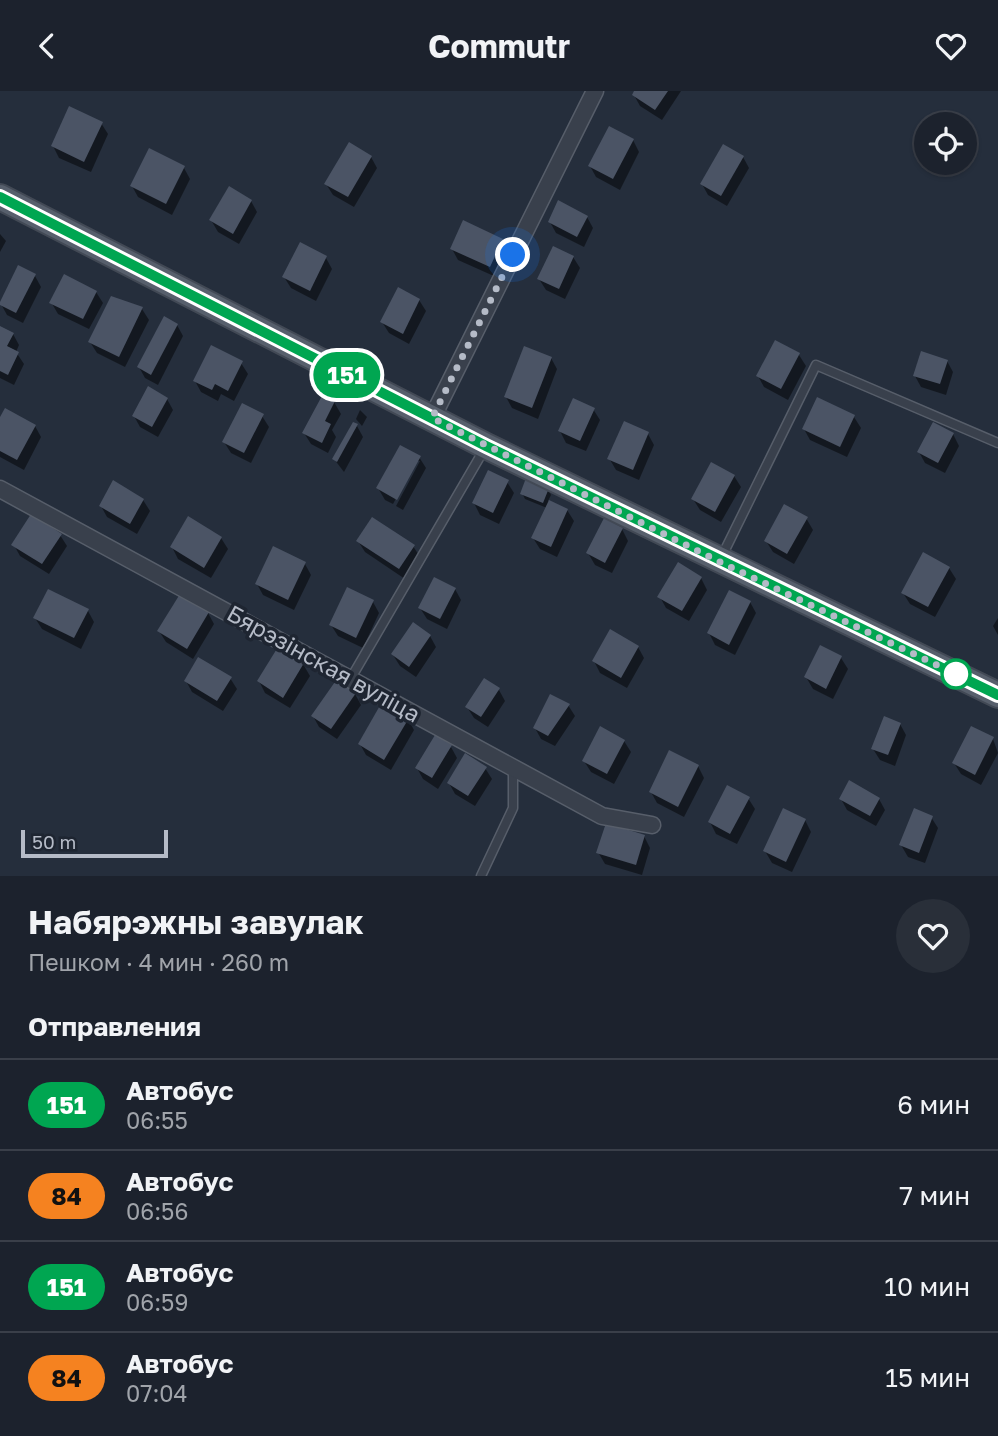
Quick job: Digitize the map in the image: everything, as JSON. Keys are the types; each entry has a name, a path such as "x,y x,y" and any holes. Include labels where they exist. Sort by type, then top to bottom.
{"main road":[{"path":"0,197 486,446 998,695"}],"street":[{"path":"432,418 595,91"},
{"name":"Бярэзінская вуліца","path":"0,489 602,816 652,825"}],"lane":[{"path":"720,562 816,365 998,443"},
{"path":"351,678 486,446"},
{"path":"483,874 513,808 513,767"}],"building":[{"path":"634,91 668,91 655,110 632,95"},
{"path":"69,106 103,122 84,162 51,146"},
{"path":"609,126 634,139 613,179 588,166"},
{"path":"349,142 372,156 348,197 324,184"},
{"path":"723,144 744,156 721,196 700,184"},
{"path":"149,148 185,166 166,204 130,186"},
{"path":"229,186 252,200 233,234 209,220"},
{"path":"558,200 588,216 577,237 548,222"},
{"path":"463,220 503,239 490,267 450,249"},
{"path":"300,242 327,256 310,291 282,277"},
{"path":"553,246 574,256 559,289 537,279"},
{"path":"18,265 36,274 16,313 0,305 0,302"},
{"path":"64,274 97,291 83,319 49,303"},
{"path":"398,287 420,299 403,334 380,322"},
{"path":"111,296 143,307 119,357 88,342"},
{"path":"164,316 178,324 151,375 137,367"},
{"path":"0,326 14,333 7,346 19,352 8,375 0,371"},
{"path":"775,340 800,353 781,389 756,376"},
{"path":"211,345 243,361 228,391 215,384 212,390 193,381"},
{"path":"524,346 552,357 532,408 504,397"},
{"path":"921,351 948,360 940,384 913,376"},
{"path":"148,386 168,398 152,427 132,416"},
{"path":"323,394 335,401 325,421 331,424 322,443 302,433"},
{"path":"817,397 855,415 840,447 802,429"},
{"path":"573,398 595,408 580,441 558,431"},
{"path":"242,403 264,414 244,453 222,442"},
{"path":"5,408 36,425 17,460 0,451 0,417"},
{"path":"624,421 649,432 633,470 607,459"},
{"path":"353,422 358,424 337,462 332,459"},
{"path":"933,422 954,433 938,463 917,452"},
{"path":"400,445 421,456 397,500 376,488"},
{"path":"711,462 735,475 715,512 691,499"},
{"path":"488,470 509,480 493,513 472,503"},
{"path":"526,478 549,488 543,503 520,494"},
{"path":"113,480 144,499 130,524 99,506"},
{"path":"549,500 568,509 551,547 531,538"},
{"path":"784,504 808,517 787,554 764,541"},
{"path":"31,514 62,534 42,564 11,545"},
{"path":"188,516 222,537 204,568 170,547"},
{"path":"372,517 415,545 399,569 356,541"},
{"path":"604,518 623,528 605,563 586,553"},
{"path":"273,546 306,562 288,600 255,584"},
{"path":"923,552 950,567 928,607 901,593"},
{"path":"678,562 702,577 682,611 657,597"},
{"path":"434,577 456,588 440,619 418,608"},
{"path":"347,587 374,600 356,638 329,625"},
{"path":"48,589 89,609 74,638 33,618"},
{"path":"729,590 751,601 729,645 707,633"},
{"path":"180,594 209,612 187,649 157,631"},
{"path":"413,622 431,635 409,667 391,654"},
{"path":"610,629 639,646 621,678 592,661"},
{"path":"820,645 842,656 826,689 804,677"},
{"path":"278,647 304,663 283,698 257,681"},
{"path":"198,657 232,677 217,701 184,681"},
{"path":"484,678 500,688 481,717 465,707"},
{"path":"337,679 356,693 331,729 311,716"},
{"path":"550,694 570,704 548,736 533,728"},
{"path":"382,702 409,718 384,760 358,744"},
{"path":"884,716 901,723 888,755 871,749"},
{"path":"600,726 625,740 607,774 582,761"},
{"path":"971,726 994,737 975,775 952,763"},
{"path":"435,735 452,745 432,778 415,768"},
{"path":"669,750 699,765 678,807 649,792"},
{"path":"465,753 487,767 468,796 447,783"},
{"path":"849,780 880,798 870,816 839,799"},
{"path":"727,785 750,797 730,834 708,822"},
{"path":"783,808 806,819 786,862 763,851"},
{"path":"914,808 933,816 919,853 899,845"},
{"path":"606,823 645,835 636,865 596,853"}],"bus line":[{"name":"151","path":"0,197 486,446 998,695"}],"route":[{"path":"513,255 432,418 720,562 956,674"}]}
